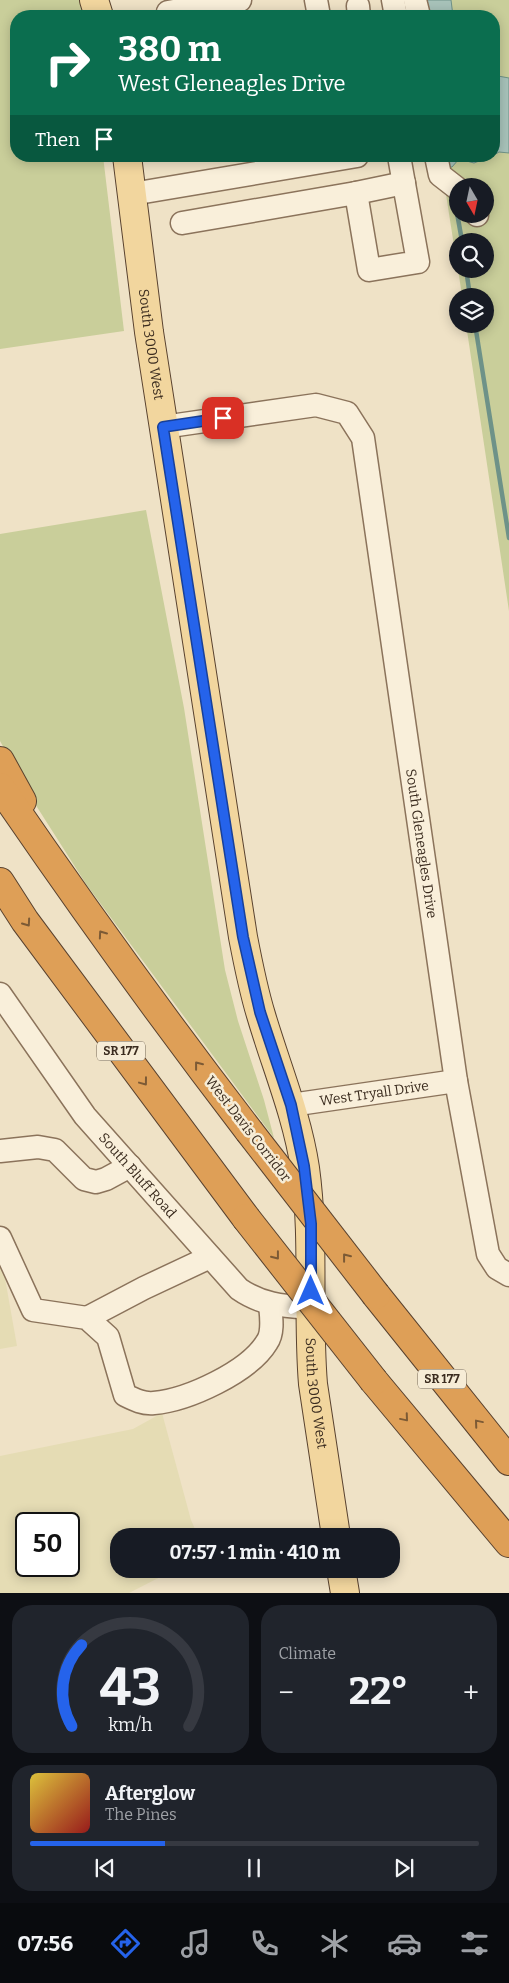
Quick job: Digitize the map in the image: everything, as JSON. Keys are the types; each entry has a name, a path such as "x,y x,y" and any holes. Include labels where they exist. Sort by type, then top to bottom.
{"highway":[{"path":"0,761 17,790 51,861"},
{"name":"West Davis Corridor","path":"0,788 184,1047 376,1295 509,1460"},
{"name":"SR 177","path":"0,882 25,921 246,1218 374,1381 509,1543"}],"main road":[{"name":"South 3000 West","path":"128,162 138,256 163,427 243,937 260,1012 291,1105 299,1136 308,1195 312,1253 313,1384 335,1528"},
{"path":"342,1578 345,1593"}],"street":[{"path":"168,9 240,0"},
{"path":"132,194 322,162"},
{"path":"356,193 369,270 418,262 400,162"},
{"path":"437,162 440,175 449,182"},
{"path":"212,181 219,217"},
{"path":"182,223 404,183"},
{"name":"South Gleneagles Drive","path":"163,427 316,405 347,413 363,438 456,1081 488,1254 505,1273"},
{"name":"South Bluff Road","path":"0,994 85,1116 239,1289 258,1301 311,1308"},
{"name":"West Tryall Drive","path":"291,1105 456,1081"},
{"path":"0,1151 38,1146 55,1150 84,1179 96,1182 106,1179 130,1166"},
{"path":"0,1238 33,1310 87,1318 108,1337 125,1395 138,1402 153,1403 172,1399 205,1388 238,1369 256,1355 270,1338 270,1304"},
{"path":"87,1318 144,1288 210,1257"}],"shaded area":[{"path":"0,1250 17,1346 0,1349"},
{"path":"162,1413 194,1528 110,1528 110,1578 158,1578 129,1593 0,1593 0,1456 133,1429"}],"green space":[{"path":"0,0 83,0 84,10 10,10 10,162 104,162 124,331 0,349"},
{"path":"414,0 509,0 509,611 467,333 494,333 494,288 461,288 459,278 494,278 494,233 452,233 450,223 494,223 494,178 449,178 449,214 441,162 500,162 500,10 416,10"},
{"path":"146,510 184,708 225,970 238,1021 264,1100 274,1138 86,884 37,807 0,741 0,534"}],"water":[{"path":"423,0 451,0 452,10 425,10"},
{"path":"500,76 509,78 509,153 500,152"},
{"path":"447,162 456,162 452,167 447,167"}],"waterway":[{"path":"459,223 461,233"},
{"path":"467,278 469,288"},
{"path":"476,333 509,538"}],"route":[{"path":"223,418 163,427 243,937 260,1012 291,1105 299,1136 311,1224 311,1291"}]}
